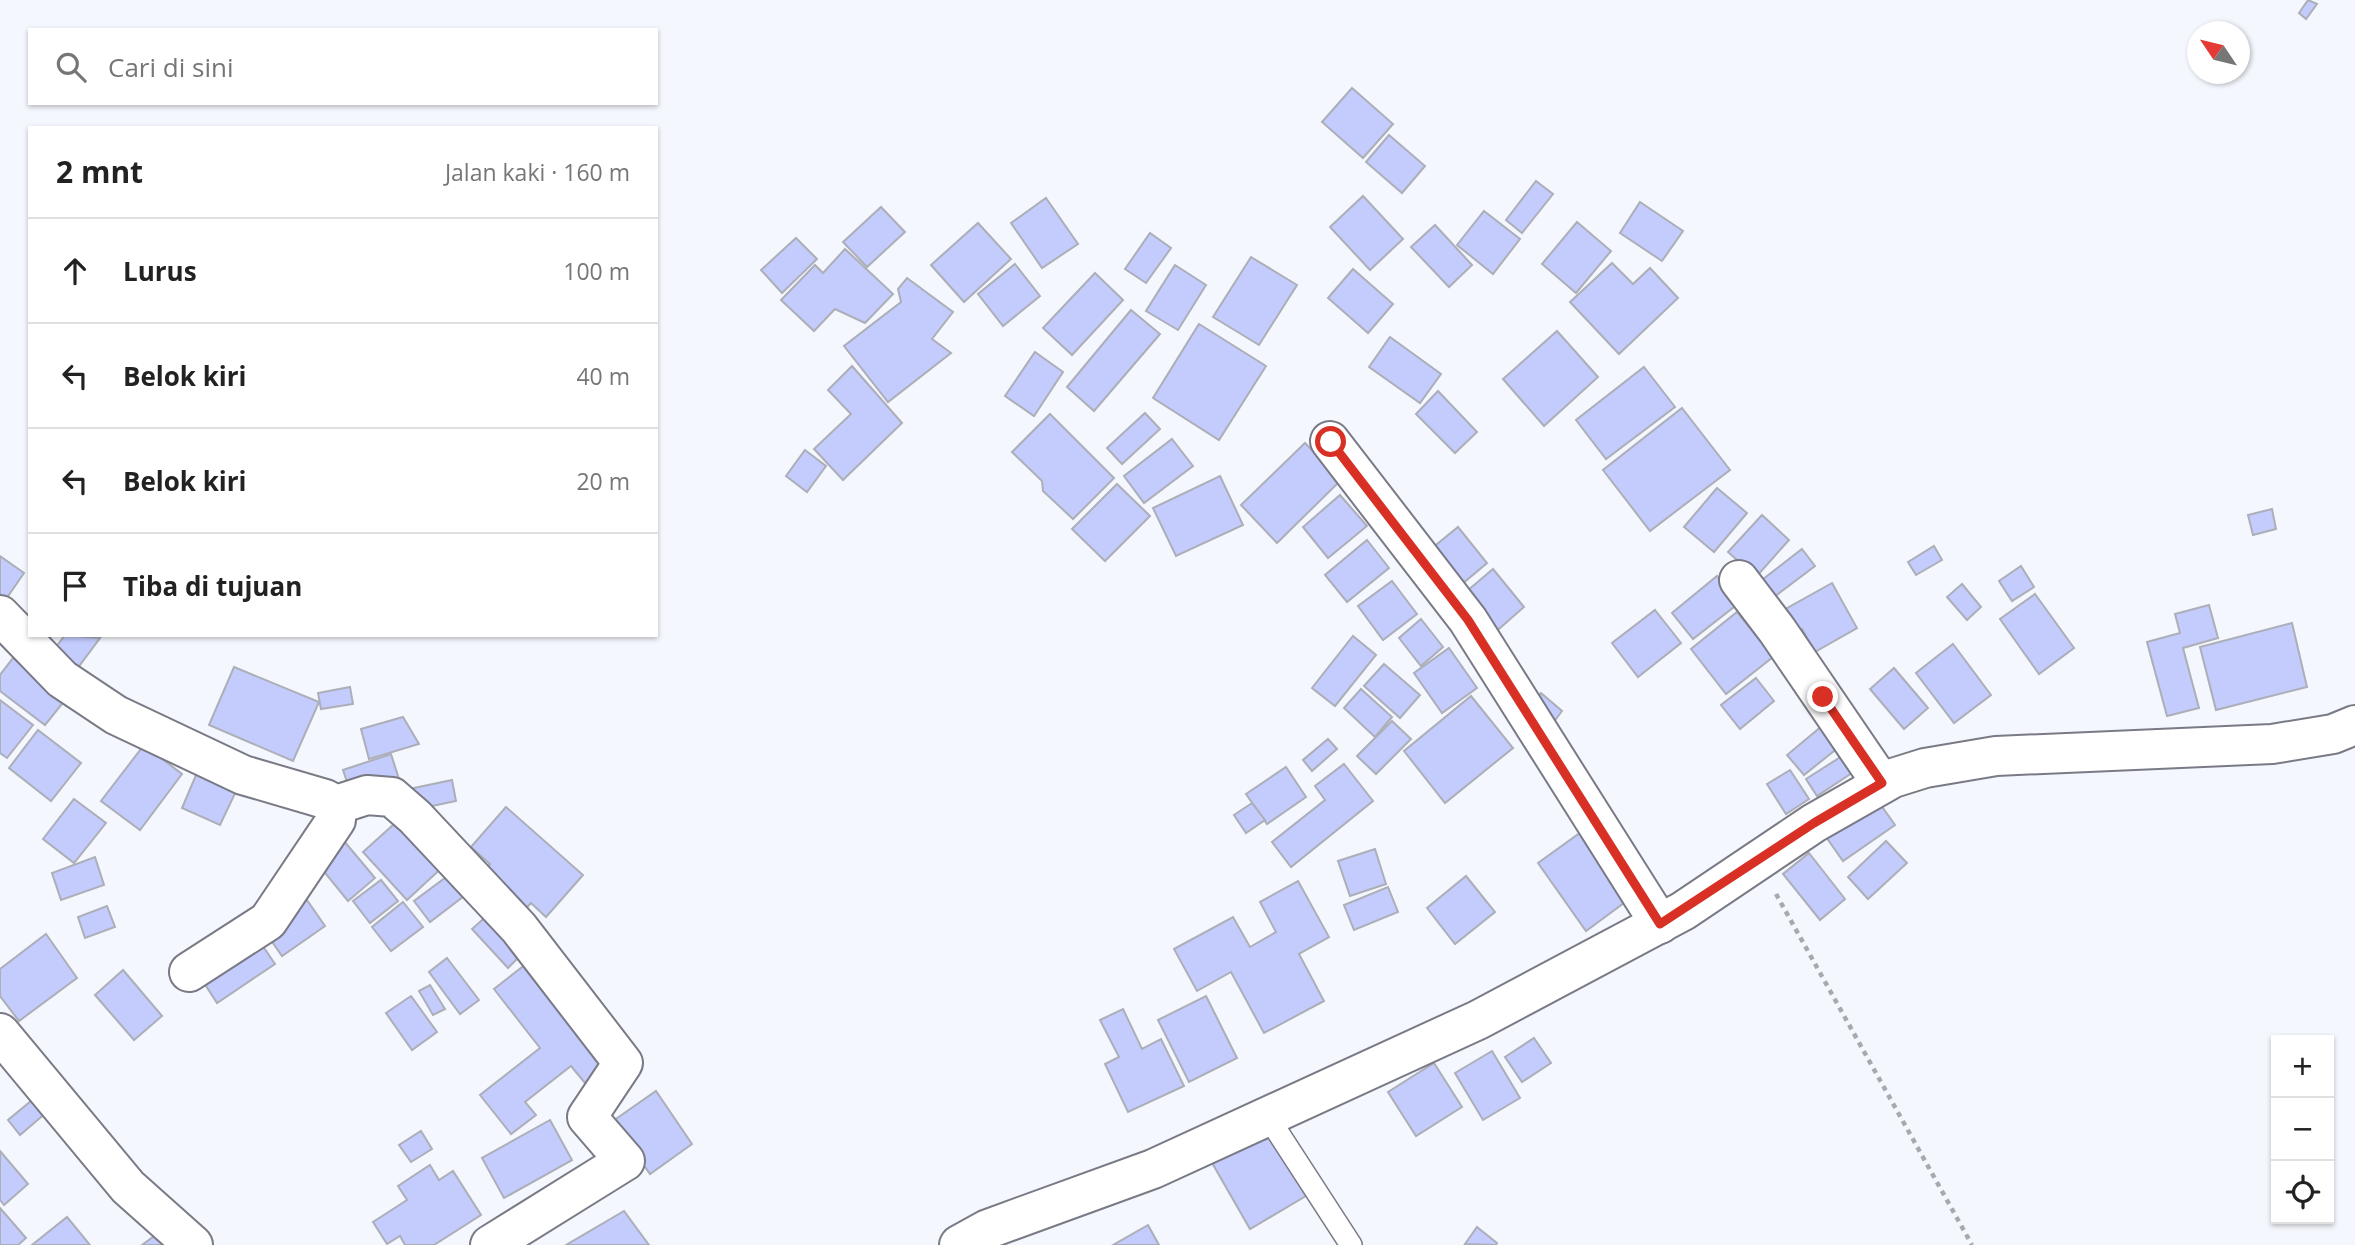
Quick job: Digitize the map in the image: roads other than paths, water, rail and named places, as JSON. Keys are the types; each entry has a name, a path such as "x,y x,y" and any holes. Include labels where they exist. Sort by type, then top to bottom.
{"street":[{"path":"1331,442 1468,620 1660,924"},
{"path":"1739,580 1777,630 1882,783"},
{"path":"0,615 62,680 106,709 243,775 325,799 336,805 367,795 392,797 415,817 519,928 623,1063 587,1117 625,1161 490,1245"},
{"path":"959,1245 988,1229 1153,1168 1478,1020 1660,924 1882,783 1925,768 1996,757 2272,744 2333,734 2355,725"},
{"path":"189,972 268,921 335,820 336,805"},
{"path":"0,1033 128,1187 193,1245"}],"lane":[{"path":"1268,1117 1351,1245"}]}
